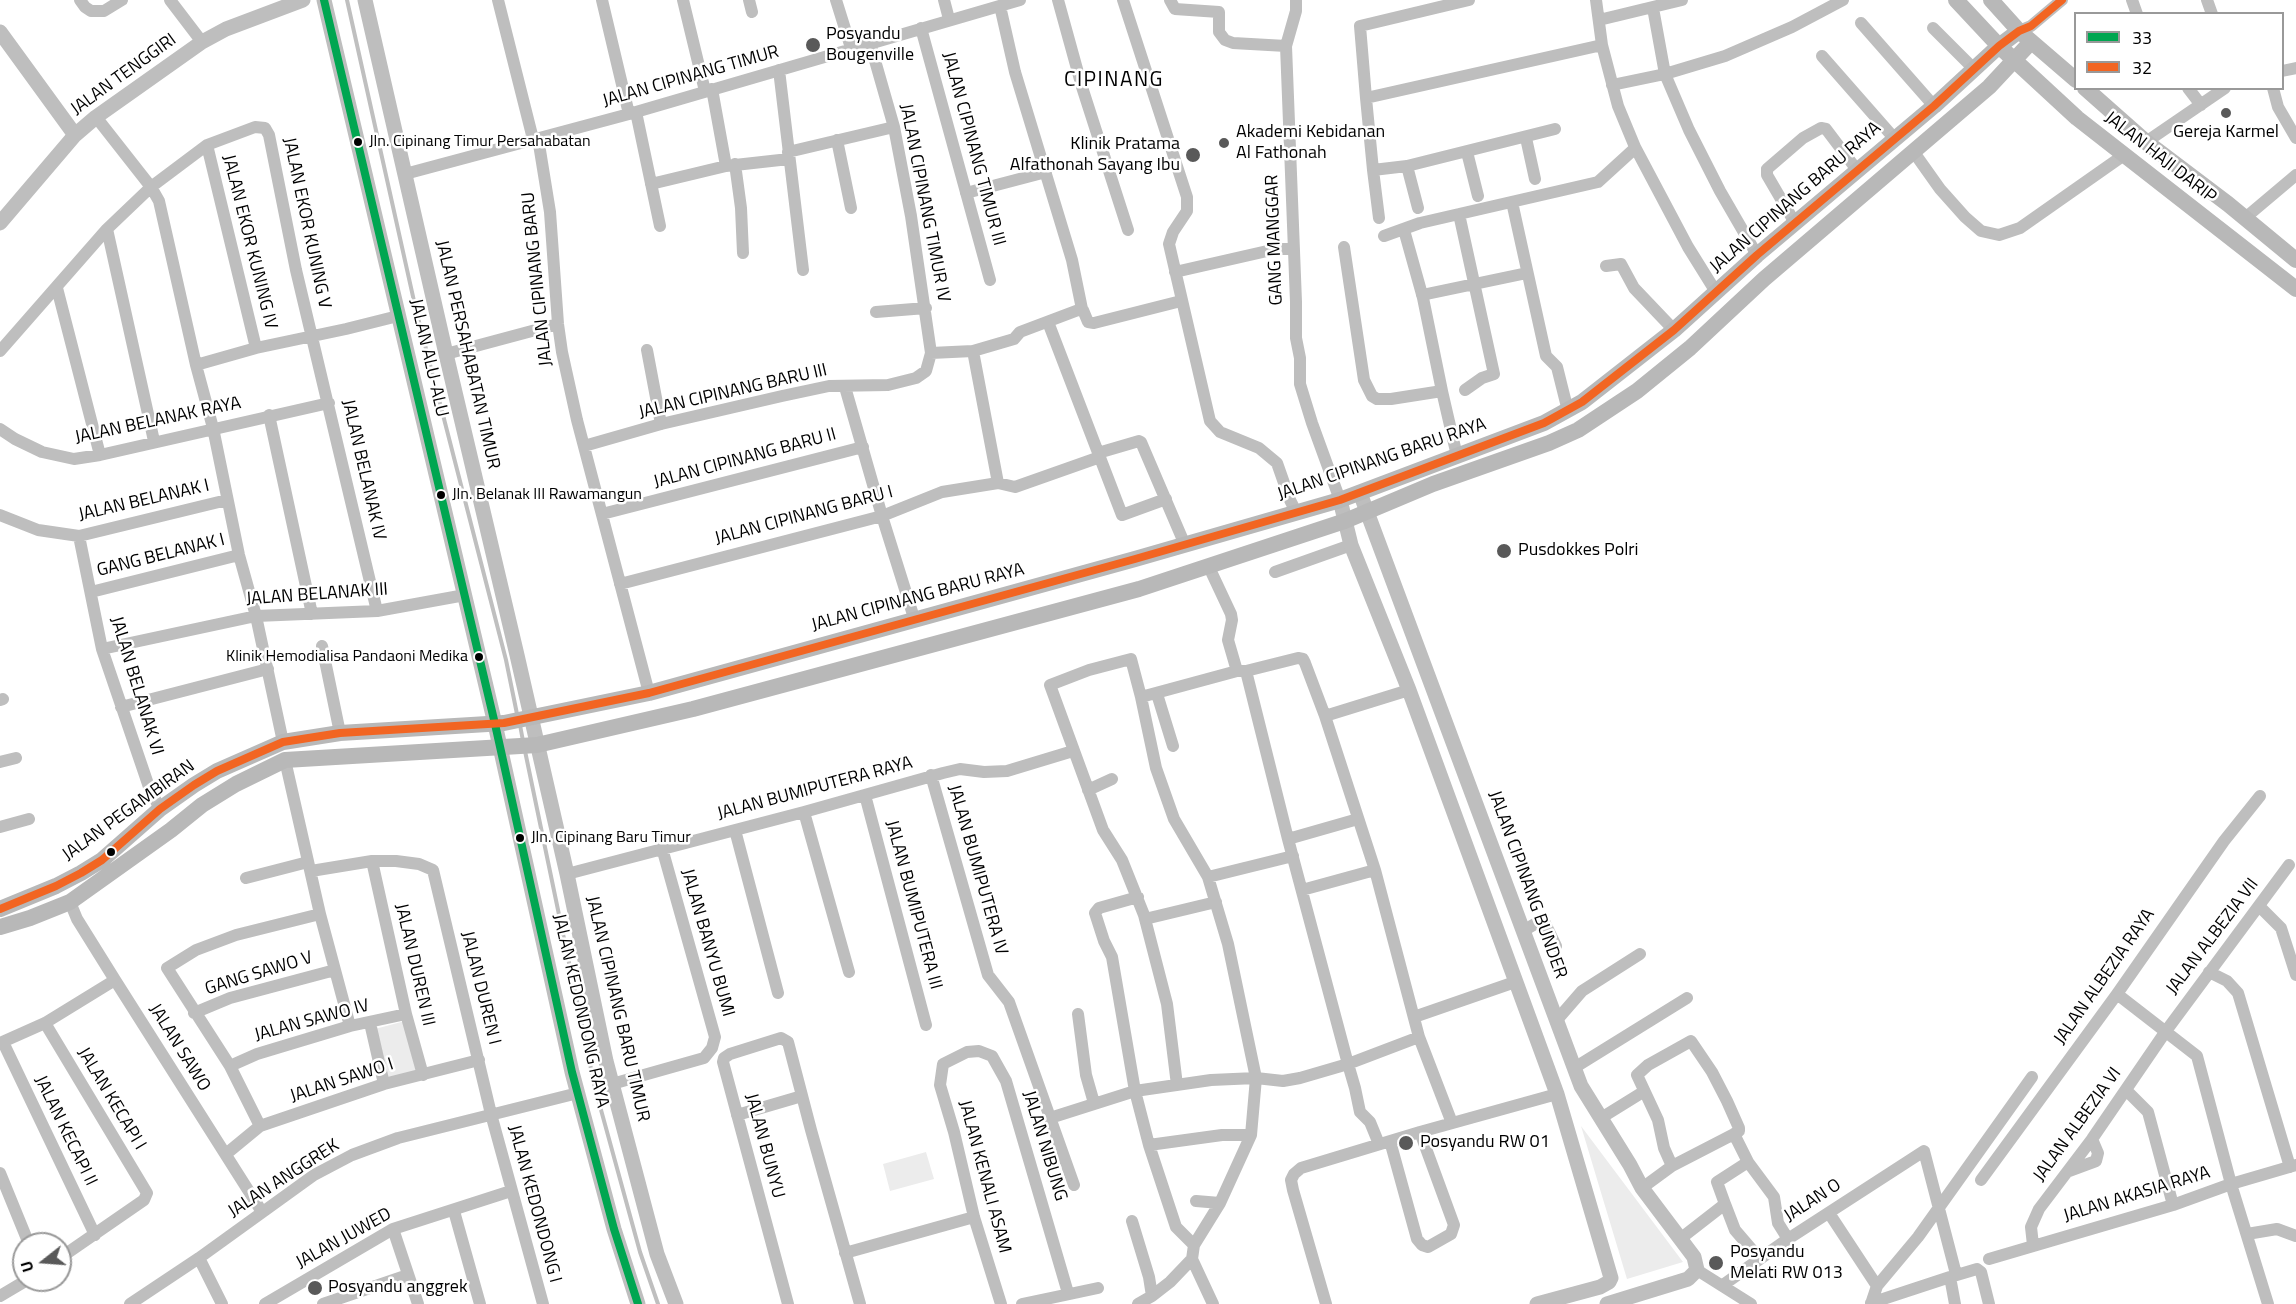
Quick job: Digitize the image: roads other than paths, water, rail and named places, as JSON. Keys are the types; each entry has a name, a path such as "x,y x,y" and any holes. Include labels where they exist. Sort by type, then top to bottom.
{"main road":[{"name":"JALAN HAJI DARIP","path":"1956,0 1999,46 2077,118 2296,289"},
{"path":"1991,0 2074,78"},
{"name":"JALAN CIPINANG BARU RAYA","path":"527,720 649,693 1340,500 1544,423 1568,411 1674,330 1759,254 1934,106 1999,46 2027,33"},
{"path":"4,907 8,924 70,902 202,805 236,784 285,760 532,746 610,729 1139,589 1345,521 1433,484 1549,443 1578,430 1654,378 1690,348 1764,279 1989,87 2015,61 2027,33"},
{"name":"JALAN HAJI DARIP","path":"2087,90 2146,141 2296,260"},
{"path":"1764,279 1759,254 1784,262"},
{"name":"JALAN PEGAMBIRAN","path":"4,907 56,886 102,860 160,809 217,771 283,742 340,733 500,724 527,720"}],"street":[{"path":"80,0 91,11 104,11 122,0"},
{"path":"170,0 201,42"},
{"name":"JALAN TENGGIRI","path":"0,223 75,135 96,117 201,42 226,29 303,0"},
{"name":"JALAN ALU-ALU","path":"324,0 465,595 500,724"},
{"name":"JALAN PERSAHABATAN TIMUR","path":"365,0 527,720"},
{"name":"JALAN CIPINANG BARU","path":"498,0 536,139 550,212 558,324 572,398 649,693"},
{"path":"602,0 651,183 660,226"},
{"path":"683,0 731,165 741,208 743,253"},
{"path":"836,0 850,48"},
{"path":"944,0 949,20"},
{"name":"JALAN CIPINANG TIMUR","path":"405,174 632,113 1020,0"},
{"path":"1058,0 1082,87 1128,230"},
{"path":"1123,0 1187,197 1187,211 1170,237 1169,244 1210,421 1220,432 1259,447 1277,463 1296,512"},
{"path":"1170,0 1173,7 1177,9 1219,12 1219,33 1233,43 1286,46"},
{"name":"GANG MANGGAR","path":"1296,0 1296,11 1286,46 1296,338 1300,358 1300,384 1340,500"},
{"path":"1378,218 1360,26 1410,6 1469,0"},
{"path":"1596,0 1602,45 1618,106 1635,147 1688,247 1716,292"},
{"path":"1599,20 1682,0"},
{"path":"1612,85 1665,75 1725,56 1792,27 1843,0"},
{"path":"2027,33 2062,0"},
{"path":"1000,6 1015,72 1072,260 1082,309 1088,322 1094,323 1181,301"},
{"path":"1653,8 1665,75 1714,181 1759,254"},
{"path":"1861,23 1934,106"},
{"name":"JALAN CIPINANG TIMUR III","path":"921,28 990,280"},
{"path":"1933,28 1974,69"},
{"path":"0,32 75,135"},
{"name":"JALAN CIPINANG TIMUR IV","path":"870,43 894,127 911,216 931,353 926,371"},
{"path":"1366,98 1602,45"},
{"path":"1822,56 1894,138"},
{"path":"779,70 803,270"},
{"path":"2190,90 2201,105"},
{"path":"2146,141 2222,90"},
{"path":"2274,90 2278,106 2296,138"},
{"path":"96,117 151,187 159,201 196,365 213,428 239,555 256,616 283,742"},
{"name":"JALAN EKOR KUNING V","path":"207,145 255,126 265,128 269,135 296,270 313,336"},
{"path":"651,183 731,165 789,156 837,140 894,127"},
{"path":"1795,224 1767,175 1767,170 1803,138 1821,128 1826,129 1857,170"},
{"path":"1373,170 1407,166 1555,129"},
{"path":"1526,138 1534,179"},
{"path":"837,140 851,208"},
{"path":"0,351 107,229 151,187 207,145"},
{"name":"JALAN EKOR KUNING IV","path":"207,145 256,348"},
{"path":"1384,236 1420,223 1598,182 1635,147"},
{"path":"1913,151 1940,189 1965,217 1981,231 1999,235 2020,228 2124,155"},
{"path":"1467,152 1478,196"},
{"path":"1407,166 1418,208"},
{"path":"966,193 1046,172"},
{"path":"2245,218 2296,175"},
{"path":"1512,202 1546,356 1557,367 1568,411"},
{"path":"1459,214 1494,374 1482,378 1465,390"},
{"path":"107,229 154,441"},
{"path":"1404,230 1422,295 1457,456"},
{"path":"1344,246 1364,380 1372,396 1377,399 1391,399 1442,391"},
{"path":"1174,272 1276,249 1293,249"},
{"path":"1606,266 1621,264 1634,288 1674,330"},
{"path":"1422,295 1527,273"},
{"path":"57,288 100,455"},
{"path":"876,312 926,308"},
{"path":"931,353 973,351 1014,339 1020,332 1082,309"},
{"path":"196,365 256,348 398,316"},
{"path":"1048,322 1122,515 1166,499 1185,545"},
{"path":"446,354 558,324"},
{"name":"JALAN BELANAK IV","path":"313,336 378,611"},
{"path":"647,350 661,424"},
{"path":"973,351 998,483"},
{"name":"JALAN CIPINANG BARU III","path":"584,446 661,424 801,392 829,386 888,385 916,378 926,371"},
{"path":"845,387 914,618"},
{"name":"JALAN BELANAK RAYA","path":"0,429 42,452 74,459 329,402"},
{"path":"269,415 312,614"},
{"name":"JALAN CIPINANG BARU I","path":"620,584 882,516 942,492 998,483 1015,487 1099,455 1141,442 1166,499"},
{"name":"JALAN CIPINANG BARU II","path":"602,514 863,447"},
{"name":"JALAN CIPINANG BUNDER","path":"1360,493 1586,1096 1642,1188 1694,1257 1697,1270"},
{"name":"JALAN BELANAK I","path":"0,515 38,530 79,536 227,500"},
{"path":"1340,500 1352,545 1410,690 1557,1095 1611,1278 1609,1282 1600,1287 1537,1304"},
{"name":"JALAN BELANAK VI","path":"79,536 102,649 149,787 160,809"},
{"path":"1275,572 1352,545"},
{"name":"GANG BELANAK I","path":"91,592 239,555"},
{"path":"1208,565 1231,614 1232,620 1227,640 1241,671 1293,856 1360,1112 1385,1142 1417,1239 1422,1245 1428,1247 1451,1234 1454,1225 1420,1131"},
{"name":"JALAN BELANAK III","path":"102,649 256,616 378,611 465,595"},
{"path":"322,646 340,733"},
{"path":"1141,698 1241,671 1298,658 1303,659 1375,870 1419,1037 1452,1123"},
{"path":"1177,1085 1167,1004 1138,897 1122,860 1103,830 1050,688 1052,683 1131,659 1156,768 1174,819 1209,877 1228,944 1256,1078 1251,1135 1220,1203 1194,1245 1192,1258 1213,1304"},
{"path":"121,707 268,669"},
{"path":"1324,716 1410,690"},
{"path":"1157,694 1173,746"},
{"name":"JALAN CIPINANG BARU TIMUR","path":"527,720 567,874 612,1084 657,1254 676,1304"},
{"name":"JALAN KEDONDONG RAYA","path":"500,724 578,1093 614,1229 638,1304"},
{"name":"JALAN BUMIPUTERA RAYA","path":"567,874 931,776 960,769 984,772 1007,771 1073,751"},
{"path":"0,762 16,758"},
{"path":"285,760 320,914 350,1026"},
{"path":"1443,780 1449,787 1455,788 1462,783 1466,774"},
{"name":"JALAN BUMIPUTERA IV","path":"931,776 988,975 1006,997 1050,1118"},
{"path":"1088,790 1112,779"},
{"name":"JALAN BUMIPUTERA III","path":"865,795 926,1025"},
{"name":"JALAN ALBEZIA RAYA","path":"1981,1180 2117,994 2148,947 2260,796"},
{"path":"1459,825 1464,811 1469,810 1480,815"},
{"path":"804,812 849,972"},
{"path":"0,827 29,819"},
{"path":"1288,839 1358,819"},
{"path":"735,830 778,993"},
{"name":"JALAN BANYU BUMI","path":"612,1084 704,1058 712,1048 715,1038 662,848"},
{"path":"1209,877 1293,856"},
{"path":"246,878 309,866 372,861"},
{"name":"JALAN DUREN I","path":"372,861 420,864 433,870 491,1114"},
{"name":"JALAN DUREN III","path":"372,861 406,1014 423,1075"},
{"name":"JALAN ALBEZIA VII","path":"2166,1031 2289,865"},
{"path":"1302,890 1375,870"},
{"path":"1138,897 1099,908 1095,913 1112,957 1135,1091 1149,1145 1176,1227 1194,1245"},
{"name":"JALAN SAWO","path":"70,902 77,920 226,1155 242,1184 262,1212"},
{"path":"1145,919 1216,902"},
{"path":"2259,906 2281,928 2296,975"},
{"path":"260,1126 230,1066 167,968 196,950 236,935 320,914"},
{"path":"1523,931 1544,921 1556,946"},
{"path":"1556,1021 1582,991 1640,954"},
{"name":"GANG SAWO V","path":"194,1013 230,998 336,970"},
{"path":"2210,972 2227,981 2238,993 2293,1166"},
{"path":"2,1042 45,1023 115,980"},
{"path":"1414,1017 1515,982"},
{"path":"2117,994 2197,1056 2231,1185 2268,1304"},
{"path":"1574,1068 1687,998"},
{"name":"JALAN SAWO IV","path":"230,1066 257,1054 350,1026 406,1014"},
{"path":"1078,1014 1086,1075 1094,1103"},
{"name":"JALAN KECAPI I","path":"45,1023 147,1193 144,1200 95,1235"},
{"path":"370,1023 384,1084"},
{"name":"JALAN ALBEZIA VI","path":"2033,1245 2031,1227 2034,1219 2166,1031"},
{"path":"1074,1185 1050,1118 1135,1091 1211,1080 1256,1078 1283,1081 1348,1064 1419,1037"},
{"name":"JALAN BUNYU","path":"788,1304 723,1062 724,1058 741,1050 784,1039 788,1042 802,1096"},
{"path":"1642,1188 1672,1166 1740,1130 1727,1101 1693,1041 1638,1072 1637,1075 1658,1120 1664,1148 1672,1166"},
{"name":"JALAN KECAPI II","path":"2,1042 95,1235"},
{"name":"JALAN NIBUNG","path":"948,1060 967,1052 979,1051 992,1056 1006,1081 1068,1293"},
{"name":"JALAN SAWO I","path":"226,1155 260,1126 384,1084 479,1060"},
{"name":"JALAN KENALI ASAM","path":"948,1060 943,1064 940,1085 974,1216 1001,1304"},
{"path":"1871,1304 1878,1286 1918,1237 2032,1077"},
{"path":"2126,1090 2148,1112 2173,1205"},
{"path":"1601,1118 1643,1092"},
{"name":"JALAN ANGGREK","path":"130,1304 200,1258 314,1175 352,1155 398,1138 578,1093"},
{"path":"1326,1304 1291,1180 1294,1174 1301,1168 1420,1131 1557,1095"},
{"path":"737,1115 802,1096 860,1304"},
{"name":"JALAN KEDONDONG I","path":"491,1114 543,1304"},
{"path":"1734,1134 1748,1162 1774,1197 1778,1224 1788,1239"},
{"path":"1149,1145 1222,1135 1251,1135"},
{"name":"JALAN O","path":"1724,1285 1759,1258 1924,1150 1938,1208"},
{"path":"1748,1162 1717,1182 1735,1230 1759,1258"},
{"name":"JALAN AKASIA RAYA","path":"1989,1258 2173,1205 2293,1166"},
{"path":"0,1173 24,1232"},
{"name":"JALAN JUWED","path":"265,1304 393,1229 511,1191"},
{"path":"1196,1201 1220,1203"},
{"path":"1680,1239 1725,1204"},
{"path":"1938,1208 1953,1276 1955,1304"},
{"path":"454,1211 480,1304"},
{"path":"1829,1213 1878,1286"},
{"path":"845,1253 974,1216"},
{"path":"1132,1221 1149,1277 1152,1296"},
{"path":"393,1229 418,1304"},
{"path":"2247,1234 2277,1229 2296,1236"},
{"path":"72,1250 95,1235"},
{"path":"200,1258 222,1304"},
{"path":"1138,1304 1170,1282 1192,1258"},
{"path":"1607,1304 1688,1279 1697,1270 1751,1304"},
{"path":"1871,1304 1953,1276 1980,1270 1989,1304"},
{"path":"323,1304 355,1299 408,1275"},
{"path":"1022,1304 1098,1288"}],"waterway":[{"path":"347,0 416,310 506,660 517,714"},
{"path":"520,725 523,741"},
{"path":"525,751 595,1088 640,1252 658,1304"}],"place":[{"name":"Posyandu Bougenville","path":"813,45"},
{"name":"Gereja Karmel","path":"2226,113"},
{"name":"Jln. Cipinang Timur Persahabatan","path":"358,142"},
{"name":"Akademi Kebidanan Al Fathonah","path":"1224,143"},
{"name":"Klinik Pratama Alfathonah Sayang Ibu","path":"1193,155"},
{"name":"Jln. Belanak III Rawamangun","path":"441,495"},
{"name":"Pusdokkes Polri","path":"1504,551"},
{"name":"Klinik Hemodialisa Pandaoni Medika","path":"479,657"},
{"name":"Jln. Cipinang Baru Timur","path":"520,838"},
{"name":"Posyandu RW 01","path":"1406,1143"},
{"name":"Posyandu Melati RW 013","path":"1716,1263"},
{"name":"Posyandu anggrek","path":"315,1288"}],"district":[{"name":"CIPINANG","path":"1114,81"}]}
